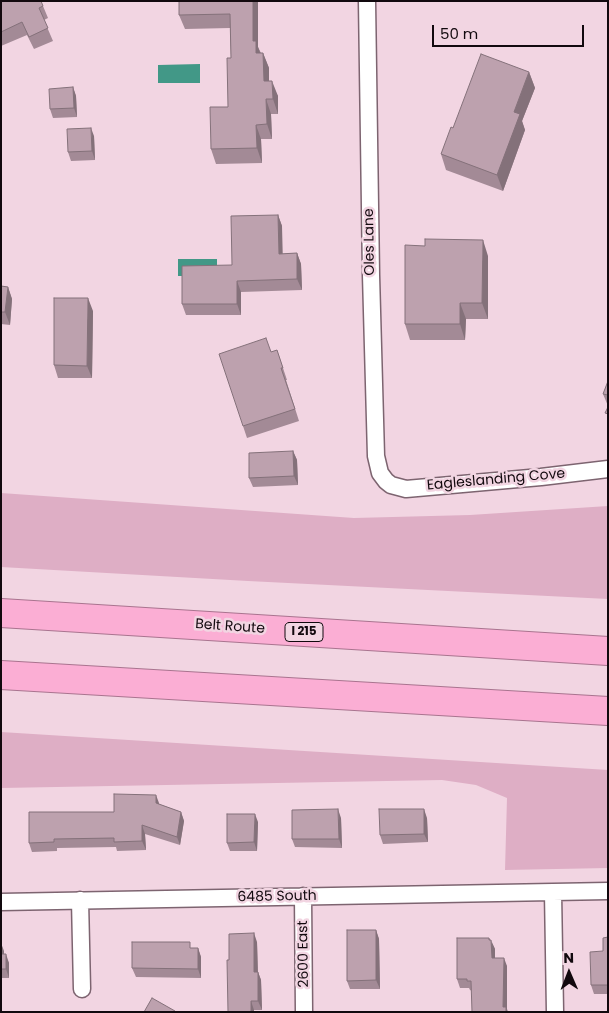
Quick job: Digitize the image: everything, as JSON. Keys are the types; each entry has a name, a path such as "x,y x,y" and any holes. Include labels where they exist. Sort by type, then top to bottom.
{"highway":[{"name":"Belt Route","path":"1,613 608,651"},
{"path":"1,675 608,711"}],"street":[{"name":"Oles Lane","path":"367,1 369,210 376,456 380,473 386,481"},
{"name":"Eagleslanding Cove","path":"386,481 391,485 406,489 608,469"},
{"name":"6485 South","path":"1,902 608,891"},
{"path":"553,892 555,1012"},
{"name":"2600 East","path":"303,896 304,1012"},
{"path":"80,900 82,989"}],"shaded area":[{"path":"200,64 200,83 158,83 158,65"},
{"path":"178,259 217,259 217,276 178,276"},
{"path":"1,493 354,518 470,515 608,506 608,599 1,567"},
{"path":"1,732 608,770 608,868 505,870 507,798 476,785 442,780 1,788"}],"building":[{"path":"1,1 41,1 43,6 39,8 48,28 29,37 22,22 1,32"},
{"path":"179,1 253,1 253,41 256,41 256,53 263,53 264,81 272,81 273,99 266,99 267,124 256,125 257,148 211,149 210,107 228,107 227,58 231,58 230,14 179,15"},
{"path":"481,54 529,72 514,112 520,114 497,175 441,154"},
{"path":"73,87 74,108 50,109 49,89"},
{"path":"91,128 92,151 68,152 67,129"},
{"path":"278,215 279,254 297,253 297,279 237,281 237,304 182,304 182,266 232,265 231,216"},
{"path":"425,239 483,240 482,303 460,303 460,324 405,324 405,245 425,246"},
{"path":"1,286 8,287 5,312 1,312"},
{"path":"54,298 88,298 87,366 54,365"},
{"path":"266,338 271,352 277,350 295,409 243,426 219,354"},
{"path":"608,381 608,395 603,394"},
{"path":"293,451 294,476 249,478 249,453"},
{"path":"114,794 156,795 156,803 181,812 177,837 142,825 142,841 114,842 114,838 54,839 54,842 29,843 29,812 114,812"},
{"path":"338,809 339,839 292,839 292,810"},
{"path":"379,809 424,809 424,834 380,835"},
{"path":"227,814 255,814 254,842 227,843"},
{"path":"347,930 376,930 376,980 347,981"},
{"path":"254,933 254,972 258,972 258,1001 251,1001 251,1012 228,1012 227,960 229,960 229,934"},
{"path":"608,937 608,985 591,985 590,952 603,951 603,938"},
{"path":"457,938 489,938 491,940 492,958 504,958 503,1007 506,1007 506,1012 472,1012 471,981 457,979"},
{"path":"132,942 190,942 190,948 198,948 198,969 132,968"},
{"path":"1,954 6,954 6,969 1,969"},
{"path":"152,998 175,1011 144,1012"}]}
